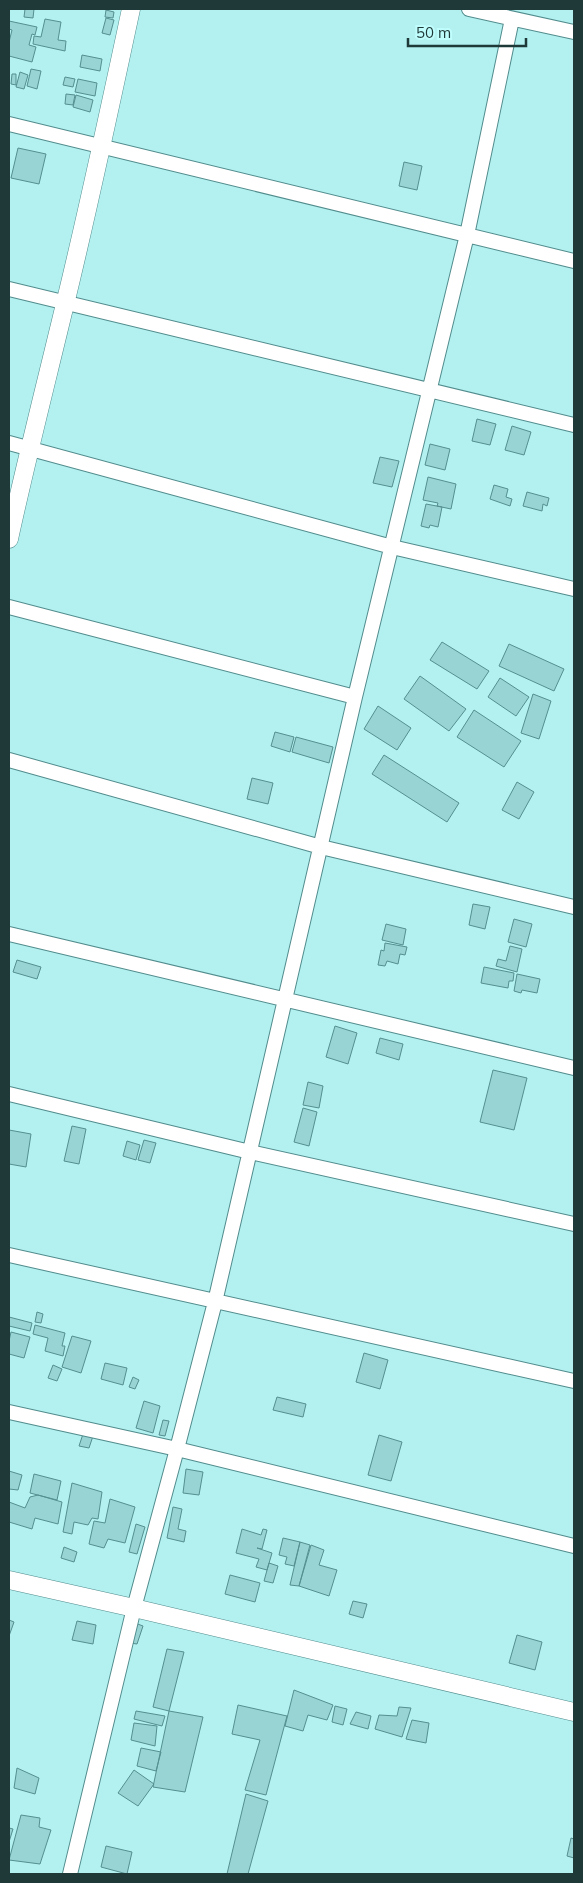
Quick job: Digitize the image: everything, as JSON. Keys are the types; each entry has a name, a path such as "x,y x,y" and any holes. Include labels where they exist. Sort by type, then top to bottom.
{"street":[{"path":"9,540 28,448 65,303 102,145 131,9"},
{"path":"469,9 574,32"},
{"path":"70,1874 134,1608 215,1302 355,697 466,236 512,19"},
{"path":"9,124 102,145 574,261"},
{"path":"9,290 574,425"},
{"path":"9,443 392,546 574,590"},
{"path":"9,607 355,697"},
{"path":"9,760 321,847 574,907"},
{"path":"9,934 574,1068"},
{"path":"9,1094 250,1152 574,1224"},
{"path":"9,1255 574,1381"},
{"path":"9,1412 177,1449 574,1546"},
{"path":"9,1580 574,1712"}],"building":[{"path":"25,9 34,9 33,18 24,17"},
{"path":"106,10 114,12 113,18 105,17"},
{"path":"106,18 114,20 110,35 102,33"},
{"path":"45,19 61,22 58,40 66,41 65,51 33,44 34,36 41,37"},
{"path":"9,21 37,27 35,35 32,34 29,45 36,47 32,62 9,56 9,42 12,30 9,29"},
{"path":"82,55 102,59 100,71 80,67"},
{"path":"31,69 41,71 37,89 27,86"},
{"path":"20,72 28,75 24,89 16,87"},
{"path":"12,74 16,74 16,85 11,84"},
{"path":"65,77 75,79 73,87 63,85"},
{"path":"78,79 97,83 95,96 75,92"},
{"path":"66,94 75,95 73,105 65,104"},
{"path":"76,95 93,100 90,112 73,107"},
{"path":"18,148 46,154 39,184 11,178"},
{"path":"404,162 422,166 417,190 399,186"},
{"path":"477,419 496,424 490,445 472,441"},
{"path":"512,426 531,432 524,455 505,450"},
{"path":"430,444 450,449 445,470 425,465"},
{"path":"380,457 399,461 392,487 373,483"},
{"path":"428,477 456,484 451,509 437,506 438,503 423,500"},
{"path":"494,485 508,489 506,497 512,499 510,506 490,499"},
{"path":"527,492 549,498 547,506 543,504 542,511 523,506"},
{"path":"426,504 442,507 438,527 430,525 429,528 421,526"},
{"path":"442,642 489,671 477,689 430,660"},
{"path":"509,644 564,669 554,691 499,666"},
{"path":"420,676 466,709 449,731 404,699"},
{"path":"500,678 529,697 516,716 488,697"},
{"path":"533,694 551,701 539,739 521,733"},
{"path":"378,706 411,728 397,750 364,729"},
{"path":"474,710 521,741 504,767 457,737"},
{"path":"275,732 294,737 290,752 271,746"},
{"path":"296,737 333,747 329,763 292,752"},
{"path":"384,755 459,803 447,822 372,774"},
{"path":"252,778 273,783 268,804 247,799"},
{"path":"517,782 534,792 519,819 502,810"},
{"path":"473,904 490,907 485,929 469,925"},
{"path":"514,919 532,924 526,947 508,942"},
{"path":"386,924 406,929 403,945 382,940"},
{"path":"385,943 407,947 405,955 400,954 398,964 387,961 385,966 378,965 381,950 384,951"},
{"path":"510,946 522,949 517,972 496,966 498,959 506,961"},
{"path":"17,960 41,967 37,979 13,972"},
{"path":"484,967 514,973 513,981 509,981 508,988 481,983"},
{"path":"517,974 540,979 537,993 522,990 521,993 514,991"},
{"path":"335,1026 357,1033 348,1064 326,1057"},
{"path":"380,1038 403,1044 399,1060 376,1053"},
{"path":"493,1070 527,1078 514,1130 480,1122"},
{"path":"308,1082 323,1086 319,1108 303,1105"},
{"path":"303,1108 317,1112 309,1146 294,1142"},
{"path":"72,1126 86,1129 79,1164 64,1161"},
{"path":"9,1130 31,1134 26,1167 9,1164"},
{"path":"144,1140 156,1143 150,1163 138,1160"},
{"path":"127,1141 140,1145 136,1160 123,1156"},
{"path":"37,1312 43,1314 41,1323 35,1322"},
{"path":"9,1317 32,1323 30,1331 9,1326"},
{"path":"35,1325 65,1333 62,1346 65,1346 63,1356 45,1351 48,1338 33,1334"},
{"path":"11,1332 30,1337 24,1358 9,1354"},
{"path":"72,1336 91,1341 81,1373 62,1367"},
{"path":"364,1353 388,1360 380,1389 356,1382"},
{"path":"105,1363 127,1368 123,1385 101,1379"},
{"path":"53,1365 62,1369 57,1381 48,1378"},
{"path":"133,1377 139,1380 135,1389 129,1387"},
{"path":"277,1397 306,1404 303,1417 273,1410"},
{"path":"144,1401 160,1406 153,1433 136,1428"},
{"path":"163,1420 169,1421 165,1436 159,1435"},
{"path":"83,1434 93,1436 89,1448 79,1446"},
{"path":"379,1435 402,1442 391,1481 368,1475"},
{"path":"186,1469 203,1472 199,1495 183,1493"},
{"path":"9,1471 22,1475 18,1490 9,1489"},
{"path":"34,1474 61,1481 57,1500 30,1493"},
{"path":"72,1483 102,1492 98,1519 92,1518 88,1525 74,1522 72,1534 63,1532"},
{"path":"38,1495 62,1502 58,1524 35,1518 32,1529 9,1522 9,1502 25,1508 30,1497"},
{"path":"110,1499 135,1507 125,1543 108,1539 104,1548 89,1544 94,1521 105,1523"},
{"path":"173,1507 182,1509 178,1529 186,1531 184,1542 167,1538"},
{"path":"136,1524 145,1527 137,1554 129,1552"},
{"path":"242,1529 261,1535 263,1529 267,1530 262,1549 257,1548 272,1553 267,1570 256,1567 259,1559 236,1553"},
{"path":"283,1538 300,1542 294,1566 285,1564 287,1557 279,1555"},
{"path":"300,1542 310,1545 299,1586 290,1585"},
{"path":"311,1545 324,1550 319,1565 337,1570 329,1596 299,1586"},
{"path":"64,1547 77,1552 74,1562 61,1558"},
{"path":"269,1563 278,1566 273,1583 264,1581"},
{"path":"230,1575 260,1583 255,1602 225,1594"},
{"path":"353,1601 367,1604 363,1618 349,1614"},
{"path":"9,1620 14,1622 9,1636"},
{"path":"77,1621 96,1625 93,1644 72,1640"},
{"path":"135,1623 143,1626 137,1644 130,1643"},
{"path":"517,1635 542,1642 535,1670 509,1663"},
{"path":"167,1649 184,1652 169,1711 153,1707"},
{"path":"294,1690 333,1705 327,1720 308,1715 303,1731 285,1726"},
{"path":"238,1705 287,1716 266,1795 245,1790 260,1740 232,1734"},
{"path":"335,1706 347,1709 343,1725 332,1722"},
{"path":"399,1707 411,1708 402,1737 375,1729 379,1715 397,1716"},
{"path":"136,1711 165,1716 162,1726 134,1719"},
{"path":"169,1711 203,1717 185,1792 153,1787"},
{"path":"356,1712 371,1716 368,1729 350,1724"},
{"path":"412,1720 429,1723 426,1743 406,1739"},
{"path":"134,1723 157,1726 155,1746 131,1740"},
{"path":"141,1748 161,1752 156,1771 137,1766"},
{"path":"17,1768 39,1778 35,1794 14,1788"},
{"path":"134,1770 154,1784 138,1806 118,1793"},
{"path":"246,1794 268,1801 248,1874 227,1874"},
{"path":"21,1815 40,1818 39,1827 51,1830 40,1864 9,1860"},
{"path":"9,1828 13,1829 9,1842"},
{"path":"571,1838 574,1839 574,1858 567,1856"},
{"path":"106,1846 132,1852 127,1874 101,1867"}]}
